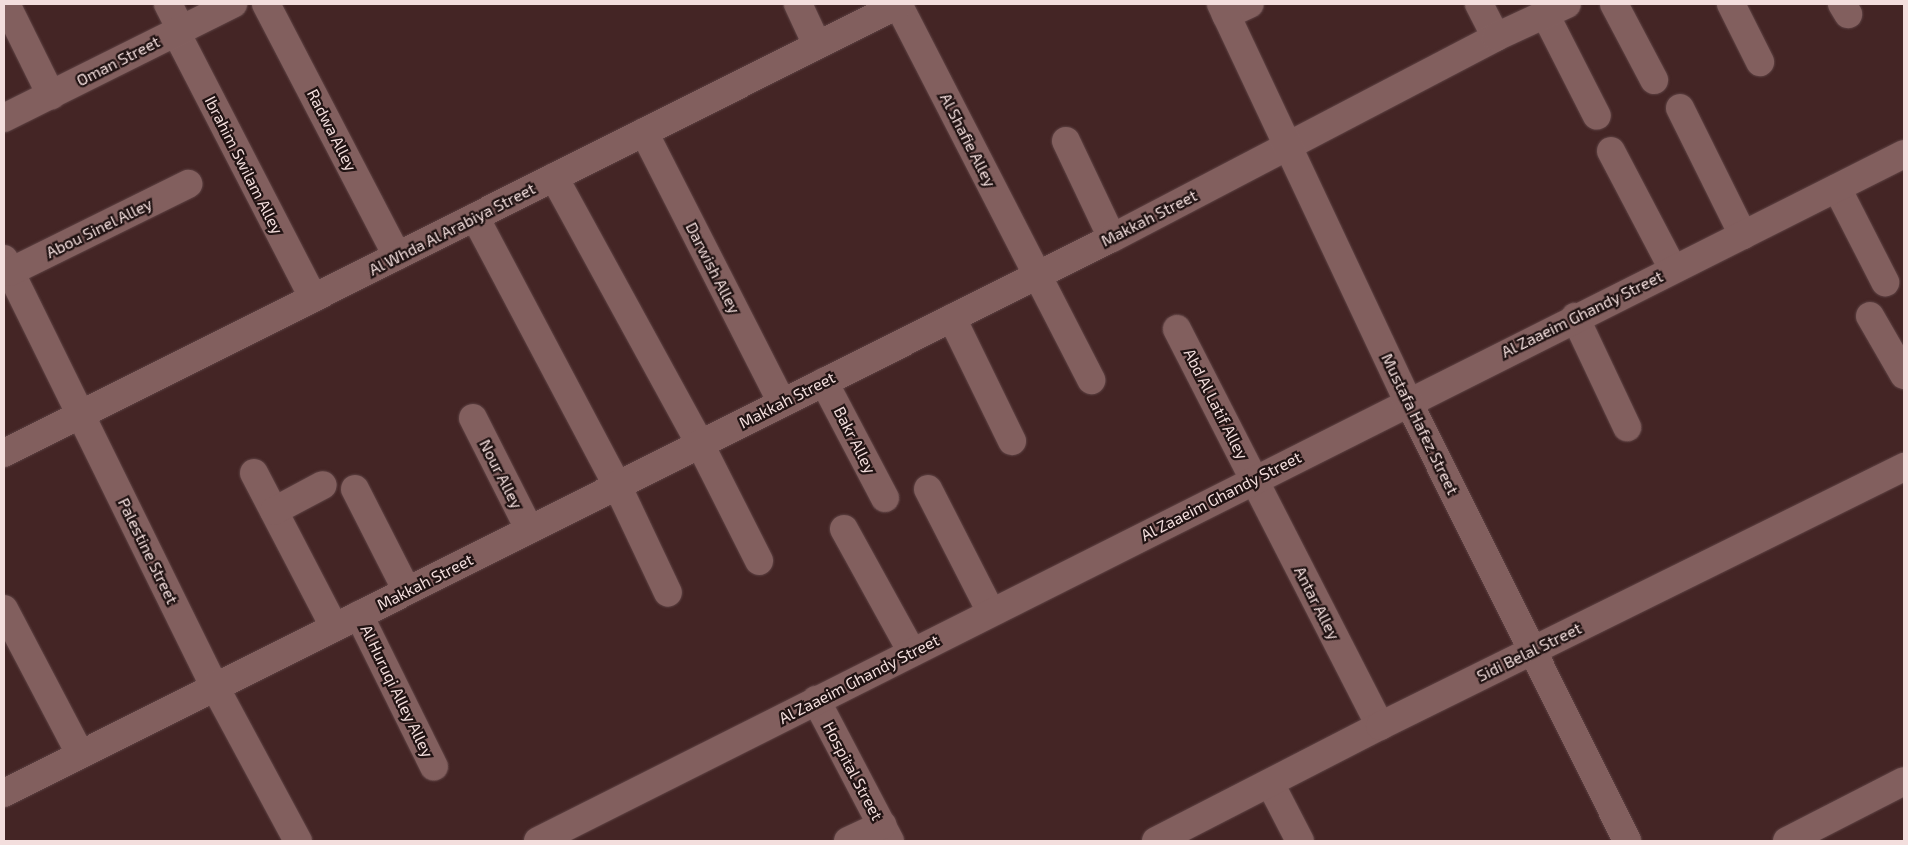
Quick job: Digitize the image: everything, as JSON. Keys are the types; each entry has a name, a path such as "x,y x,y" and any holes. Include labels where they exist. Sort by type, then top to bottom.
{"street":[{"path":"6,4 51,95"},
{"name":"Ibrahim Swilam Alley","path":"168,4 178,31 313,298"},
{"name":"Oman Street","path":"4,118 233,4"},
{"name":"Radwa Alley","path":"266,4 397,256"},
{"path":"798,4 817,46"},
{"name":"Al Whda Al Arabiya Street","path":"4,453 899,4"},
{"name":"Al Shafie Alley","path":"899,4 1091,380"},
{"path":"1479,4 1496,38"},
{"path":"1614,4 1654,80"},
{"path":"1731,4 1760,62"},
{"name":"Mustafa Hafez Street","path":"1232,8 1286,147 1408,402 1627,841"},
{"path":"1556,9 1597,116"},
{"name":"Makkah Street","path":"4,792 1112,238 1496,38 1556,9"},
{"path":"1680,108 1743,234"},
{"name":"Darwish Alley","path":"644,132 782,403"},
{"path":"1066,141 1112,238"},
{"path":"1611,150 1673,269"},
{"name":"Al Zaaeim Ghandy Street","path":"538,841 1575,317 1904,154"},
{"path":"554,177 700,444 759,561"},
{"name":"Abou Sinel Alley","path":"7,266 188,184"},
{"path":"1837,188 1885,282"},
{"path":"475,217 617,486 668,593"},
{"name":"Palestine Street","path":"7,266 216,686 298,841"},
{"path":"1870,316 1904,376"},
{"path":"1575,317 1627,427"},
{"path":"952,318 1012,441"},
{"name":"Abd Al Latif Alley","path":"1178,329 1254,479"},
{"name":"Bakr Alley","path":"824,382 885,498"},
{"name":"Nour Alley","path":"473,418 529,530"},
{"name":"Sidi Belal Street","path":"1156,841 1380,726 1904,466"},
{"path":"254,473 334,627"},
{"name":"Antar Alley","path":"1254,479 1380,726"},
{"path":"274,511 323,485"},
{"path":"355,488 407,591"},
{"path":"928,489 991,612"},
{"path":"844,529 912,652"},
{"path":"4,609 80,754"},
{"name":"Al Huruqi Alley Alley","path":"359,615 434,767"},
{"name":"Hospital Street","path":"816,700 886,833"},
{"path":"1787,841 1904,782"},
{"path":"1270,783 1300,841"},
{"path":"848,841 886,833"}]}
